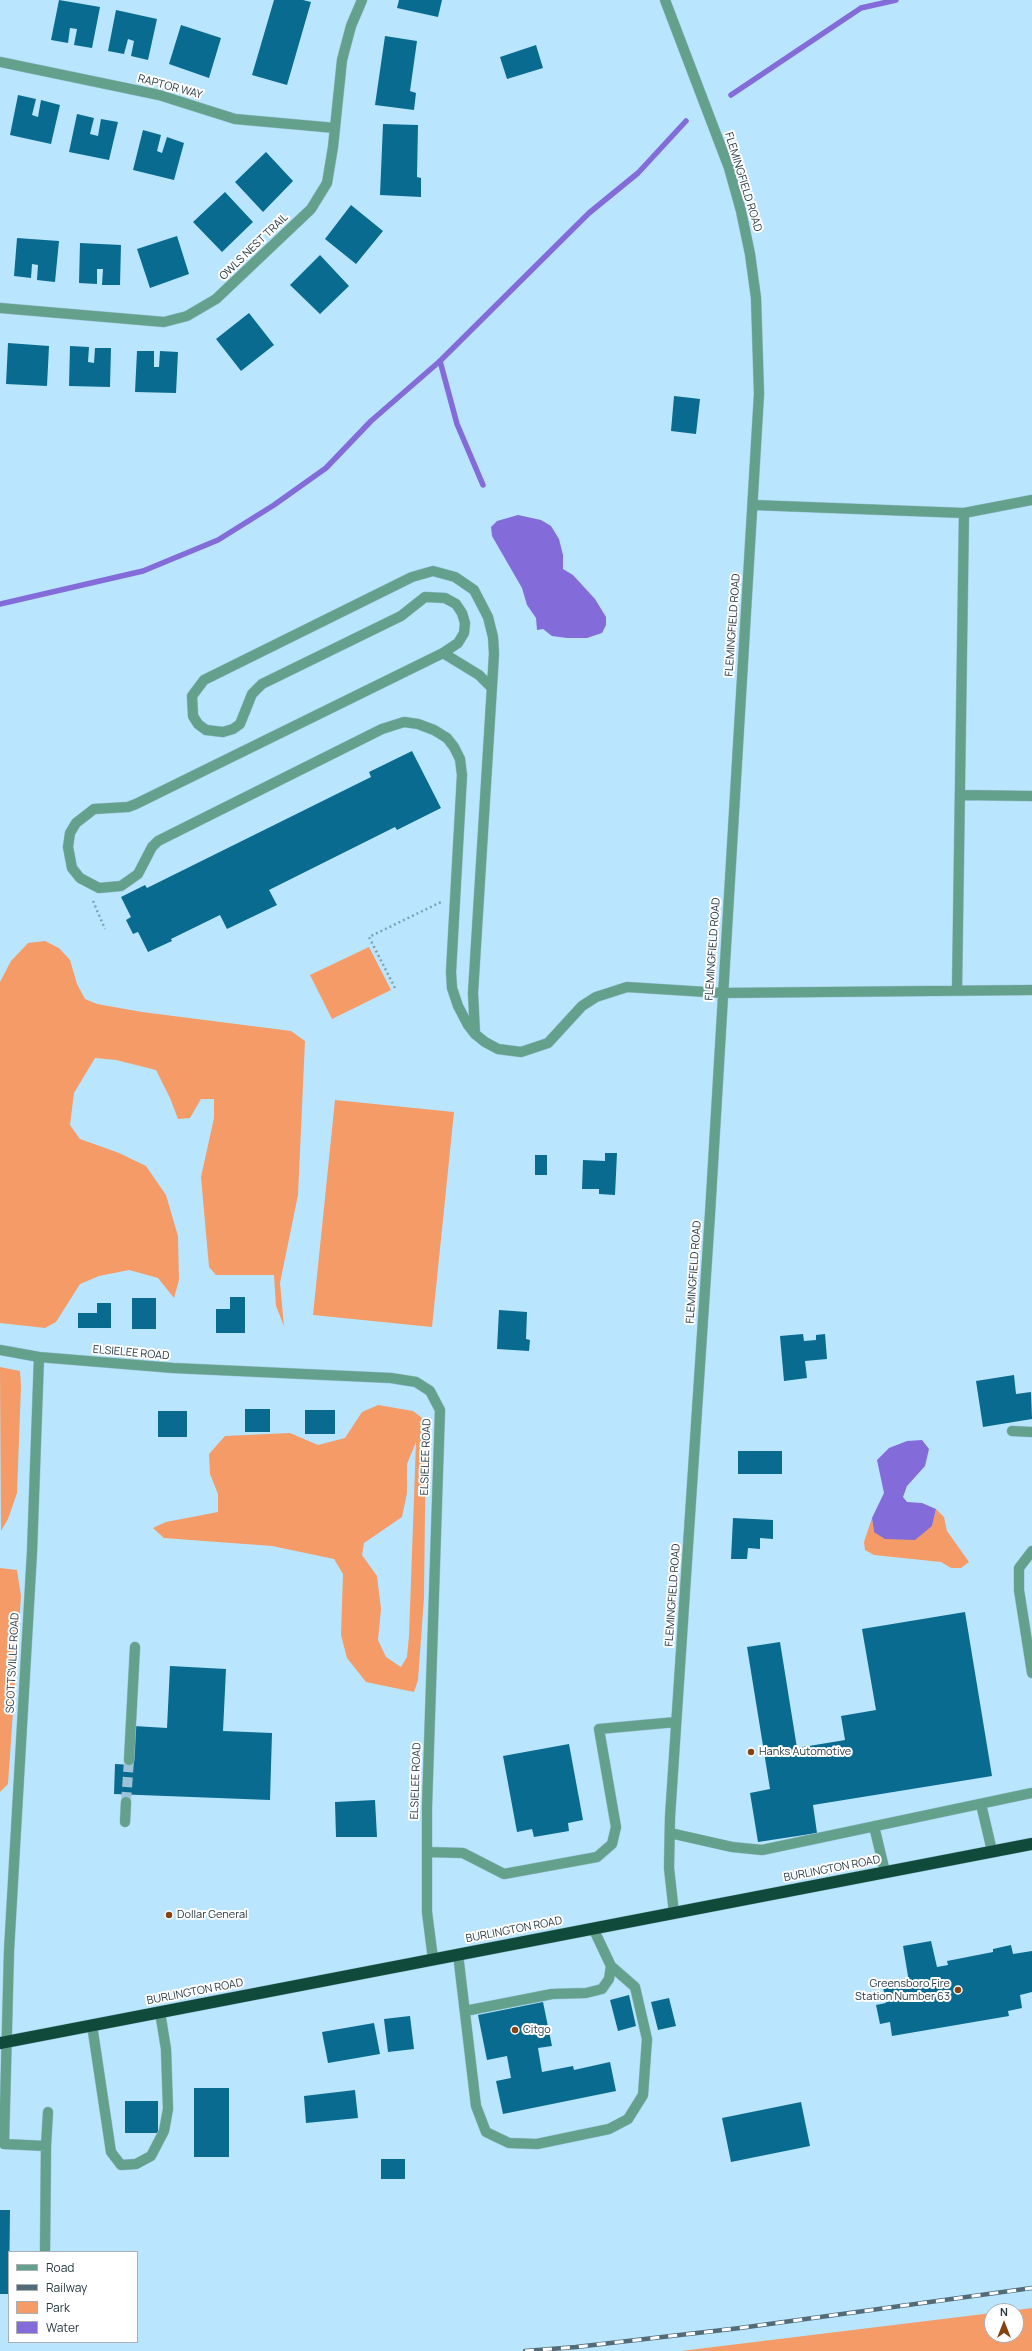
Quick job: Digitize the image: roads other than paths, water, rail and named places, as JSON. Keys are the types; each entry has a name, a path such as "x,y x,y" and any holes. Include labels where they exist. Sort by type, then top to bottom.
{"highway":[{"name":"BURLINGTON ROAD","path":"3,2042 1032,1844"}],"street":[{"name":"OWLS NEST TRAIL","path":"0,308 164,322 187,316 216,300 311,208 327,183 342,60 351,26 362,0"},
{"name":"FLEMINGFIELD ROAD","path":"665,0 729,168 741,211 750,254 756,305 759,394 676,1722 668,1868 674,1913"},
{"name":"RAPTOR WAY","path":"0,62 159,95 235,119 334,128"},
{"path":"753,505 964,513 1032,500"},
{"path":"957,990 964,513"},
{"path":"475,1034 473,993 492,688 493,637 492,627 482,602 474,590 455,577 433,572 412,577 204,680 192,696 193,716 198,724 206,730 223,732 233,729 240,724 252,694 262,684 400,616 425,597 445,598 456,604 462,613 465,623 464,633 458,643 443,653 136,804 128,807 94,809 85,814 76,823 70,833 68,846 72,868 80,878 89,885 99,888 111,888 131,881 138,874 152,846 158,841 382,729 404,722 418,724 434,730 446,738 454,747 460,759 462,775 451,972 452,988 458,1006 475,1034 485,1042 498,1049 521,1052 548,1043 582,1006 596,997 612,990 641,987 722,993 1032,990"},
{"path":"443,653 479,675 492,688"},
{"path":"960,795 1032,796"},
{"name":"ELSIELEE ROAD","path":"0,1350 39,1357 173,1368 391,1378 416,1382 430,1391 440,1410 427,1852 427,1912 433,1959"},
{"name":"SCOTTSVILLE ROAD","path":"39,1357 32,1552 4,1951 3,2042 4,2144 46,2146"},
{"path":"1012,1431 1032,1432"},
{"path":"1032,1551 1020,1568 1019,1590 1032,1673"},
{"path":"129,1760 135,1647"},
{"path":"427,1852 463,1853 504,1874 597,1857 612,1844 616,1827 599,1729 676,1722"},
{"path":"670,1833 732,1847 762,1850 1032,1793"},
{"path":"125,1822 126,1802"},
{"path":"981,1804 992,1851"},
{"path":"874,1826 885,1872"},
{"path":"458,1954 476,2106 486,2132 509,2142 537,2144 609,2129 628,2120 643,2095 647,2038 635,1987 611,1966 593,1928"},
{"path":"465,2011 552,1994 586,1993 602,1989 609,1979 611,1966"},
{"path":"92,2025 111,2152 121,2165 136,2164 151,2156 164,2131 168,2110 166,2048 160,2012"},
{"path":"45,2251 46,2146 48,2112"}],"water":[{"path":"518,515 541,520 551,526 559,539 563,555 563,569 573,575 595,599 606,617 606,625 602,633 587,638 567,638 552,636 543,629 537,630 536,618 527,605 522,588 492,536 491,527 497,521"},
{"path":"922,1440 929,1449 925,1466 907,1486 903,1497 907,1502 922,1503 936,1509 932,1526 915,1540 885,1539 874,1532 872,1518 884,1493 877,1460 889,1448 907,1441"}],"waterway":[{"path":"731,95 861,8 896,0"},
{"path":"0,604 143,571 218,540 274,505 326,468 371,421 440,361 589,213 638,173 686,121"},
{"path":"440,361 457,424 483,485"}],"tunnel":[{"path":"126,1802 129,1760"}],"railway":[{"path":"525,2351 576,2347 740,2328 1032,2288"}],"place":[{"name":"Hanks Automotive","path":"751,1752"},
{"name":"Dollar General","path":"169,1915"},
{"name":"Greensboro Fire Station Number 63","path":"958,1990"},
{"name":"Citgo","path":"515,2030"}]}
